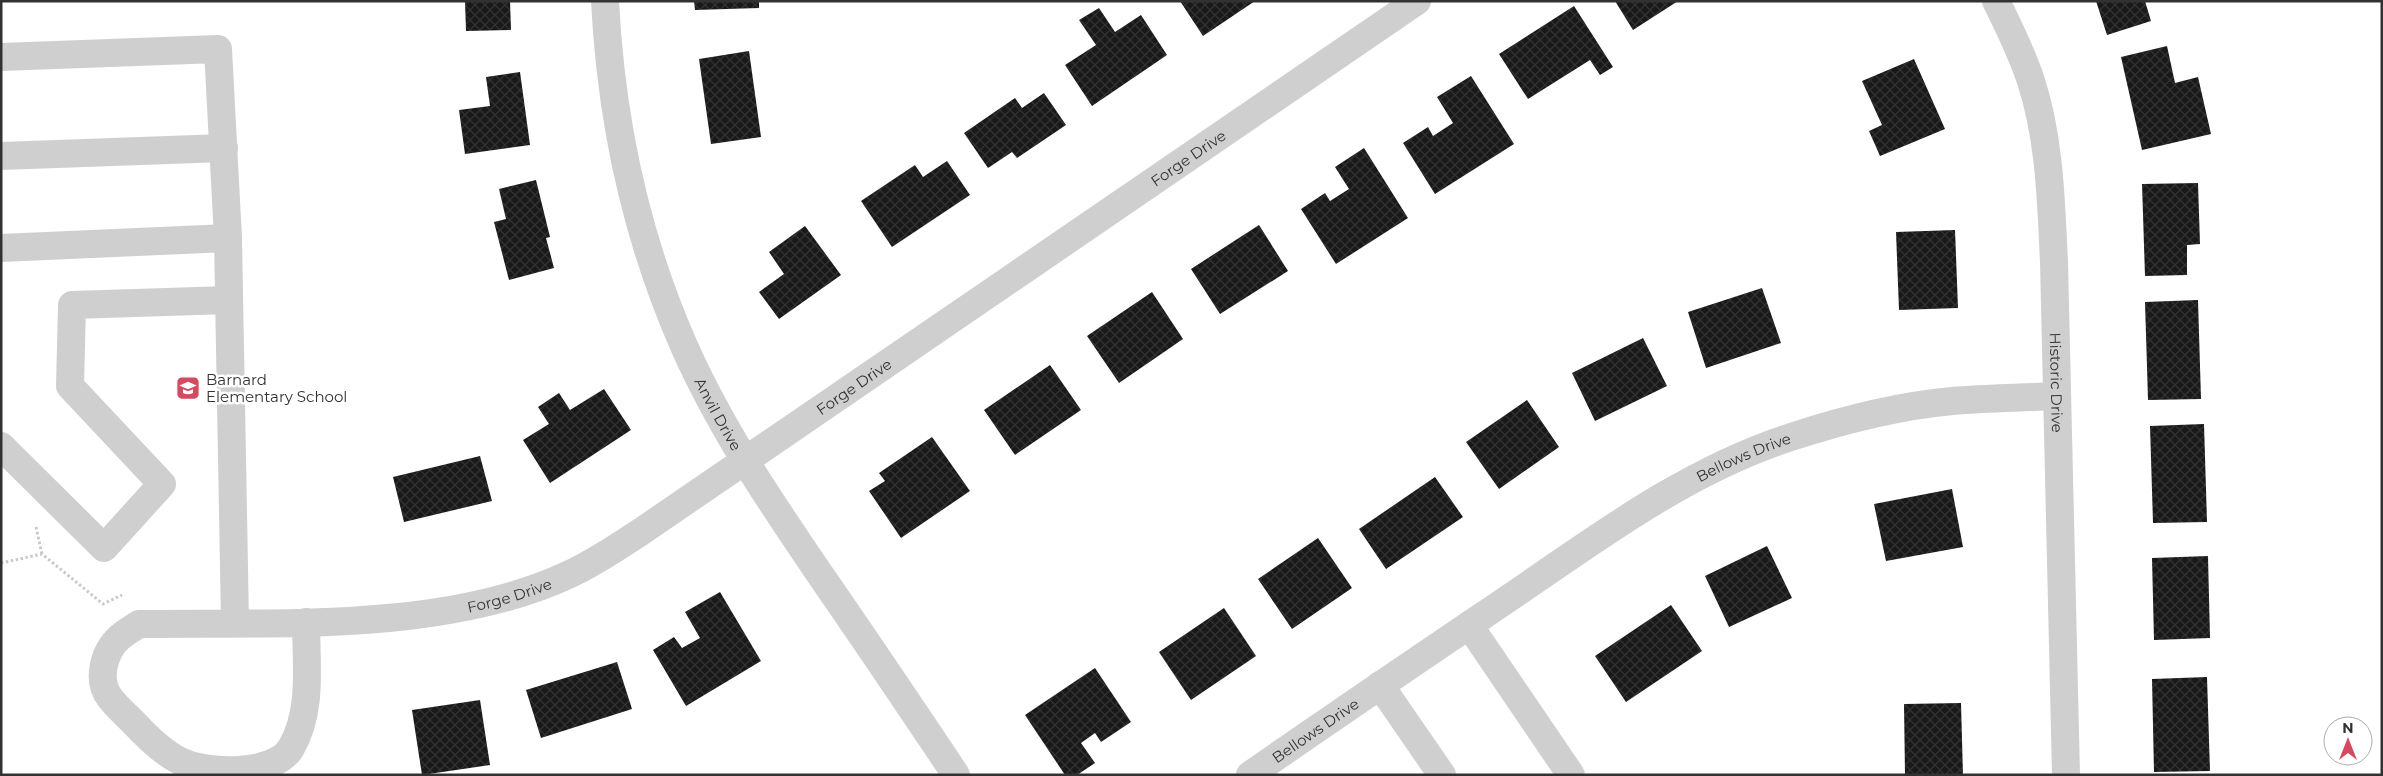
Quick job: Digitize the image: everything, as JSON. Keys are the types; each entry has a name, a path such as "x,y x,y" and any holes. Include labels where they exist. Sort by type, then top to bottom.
{"street":[{"name":"Anvil Drive","path":"605,1 618,128 641,226 684,347 744,461 956,775"},
{"name":"Forge Drive","path":"306,622 306,696 300,727 290,750 276,760 256,768 228,770 202,768 182,762 165,752 109,697 102,679 106,655 119,637 139,624 306,622 384,618 444,611 534,588 570,574 606,555 1417,1"},
{"name":"Historic Drive","path":"1996,1 2031,81 2047,153 2054,262 2066,775"},
{"path":"1,57 218,49 228,238 235,622"},
{"path":"1,156 224,148"},
{"path":"1,248 228,238"},
{"path":"1,446 104,548 162,484 70,386 72,305 229,300"},
{"name":"Bellows Drive","path":"1250,775 1468,625 1659,498 1743,455 1849,420 1906,408 1952,401 2057,396"},
{"path":"1468,625 1571,775"},
{"path":"1380,685 1442,775"}],"path":[{"path":"1,563 42,554 103,604 124,594"}],"building":[{"path":"465,1 510,1 511,30 466,31"},
{"path":"694,1 759,1 759,8 695,10"},
{"path":"1180,1 1255,1 1203,36"},
{"path":"1615,1 1678,1 1633,30"},
{"path":"2096,1 2145,1 2151,21 2107,35"},
{"path":"1574,6 1613,67 1600,75 1590,60 1528,99 1499,54"},
{"path":"1099,8 1115,32 1141,15 1167,55 1092,106 1065,65 1096,45 1079,20"},
{"path":"2167,46 2175,83 2198,77 2211,134 2142,150 2121,57"},
{"path":"749,51 761,137 711,144 699,59"},
{"path":"1914,59 1945,129 1880,156 1869,131 1882,125 1862,81"},
{"path":"520,72 530,145 465,154 459,110 490,106 486,77"},
{"path":"1471,76 1514,144 1435,194 1403,143 1428,127 1433,136 1453,123 1437,97"},
{"path":"1044,93 1066,125 1017,158 1012,152 988,168 964,133 1015,98 1022,108"},
{"path":"1364,148 1408,218 1336,264 1301,209 1325,193 1330,201 1349,189 1335,167"},
{"path":"947,161 970,195 892,247 861,201 915,165 923,177"},
{"path":"536,180 550,237 546,238 554,268 509,280 494,222 506,219 499,189"},
{"path":"2198,183 2200,244 2187,245 2187,275 2145,276 2142,184"},
{"path":"1259,225 1288,271 1220,314 1191,269"},
{"path":"805,226 841,275 779,319 759,292 784,274 769,252"},
{"path":"1955,230 1958,308 1899,310 1896,232"},
{"path":"1762,288 1781,343 1706,368 1688,312"},
{"path":"1152,292 1183,339 1119,383 1087,336"},
{"path":"2198,300 2201,399 2148,400 2145,302"},
{"path":"1643,338 1667,386 1595,421 1572,373"},
{"path":"1050,365 1081,410 1015,455 984,410"},
{"path":"604,389 631,430 550,483 523,440 549,424 538,407 559,393 570,410"},
{"path":"1527,400 1559,447 1499,489 1466,442"},
{"path":"2204,424 2207,522 2153,523 2150,426"},
{"path":"932,437 970,491 901,538 869,491 885,481 879,473"},
{"path":"480,456 492,501 404,522 393,477"},
{"path":"1435,477 1463,517 1386,569 1359,529"},
{"path":"1952,489 1963,547 1886,561 1874,504"},
{"path":"1318,538 1352,588 1292,629 1258,579"},
{"path":"1767,546 1792,598 1729,627 1705,576"},
{"path":"2208,556 2210,638 2154,640 2152,558"},
{"path":"720,592 761,661 686,706 653,650 674,637 682,648 700,638 685,612"},
{"path":"1671,605 1702,651 1626,702 1595,656"},
{"path":"1224,608 1256,656 1191,700 1159,652"},
{"path":"617,662 632,709 541,738 526,690"},
{"path":"1095,668 1131,722 1101,742 1095,733 1081,743 1095,763 1077,775 1065,775 1025,715"},
{"path":"2207,677 2210,771 2154,772 2152,679"},
{"path":"480,700 490,765 422,775 412,710"},
{"path":"1961,703 1963,775 1905,775 1904,704"}],"place":[{"name":"Barnard Elementary School","path":"188,388"}]}
